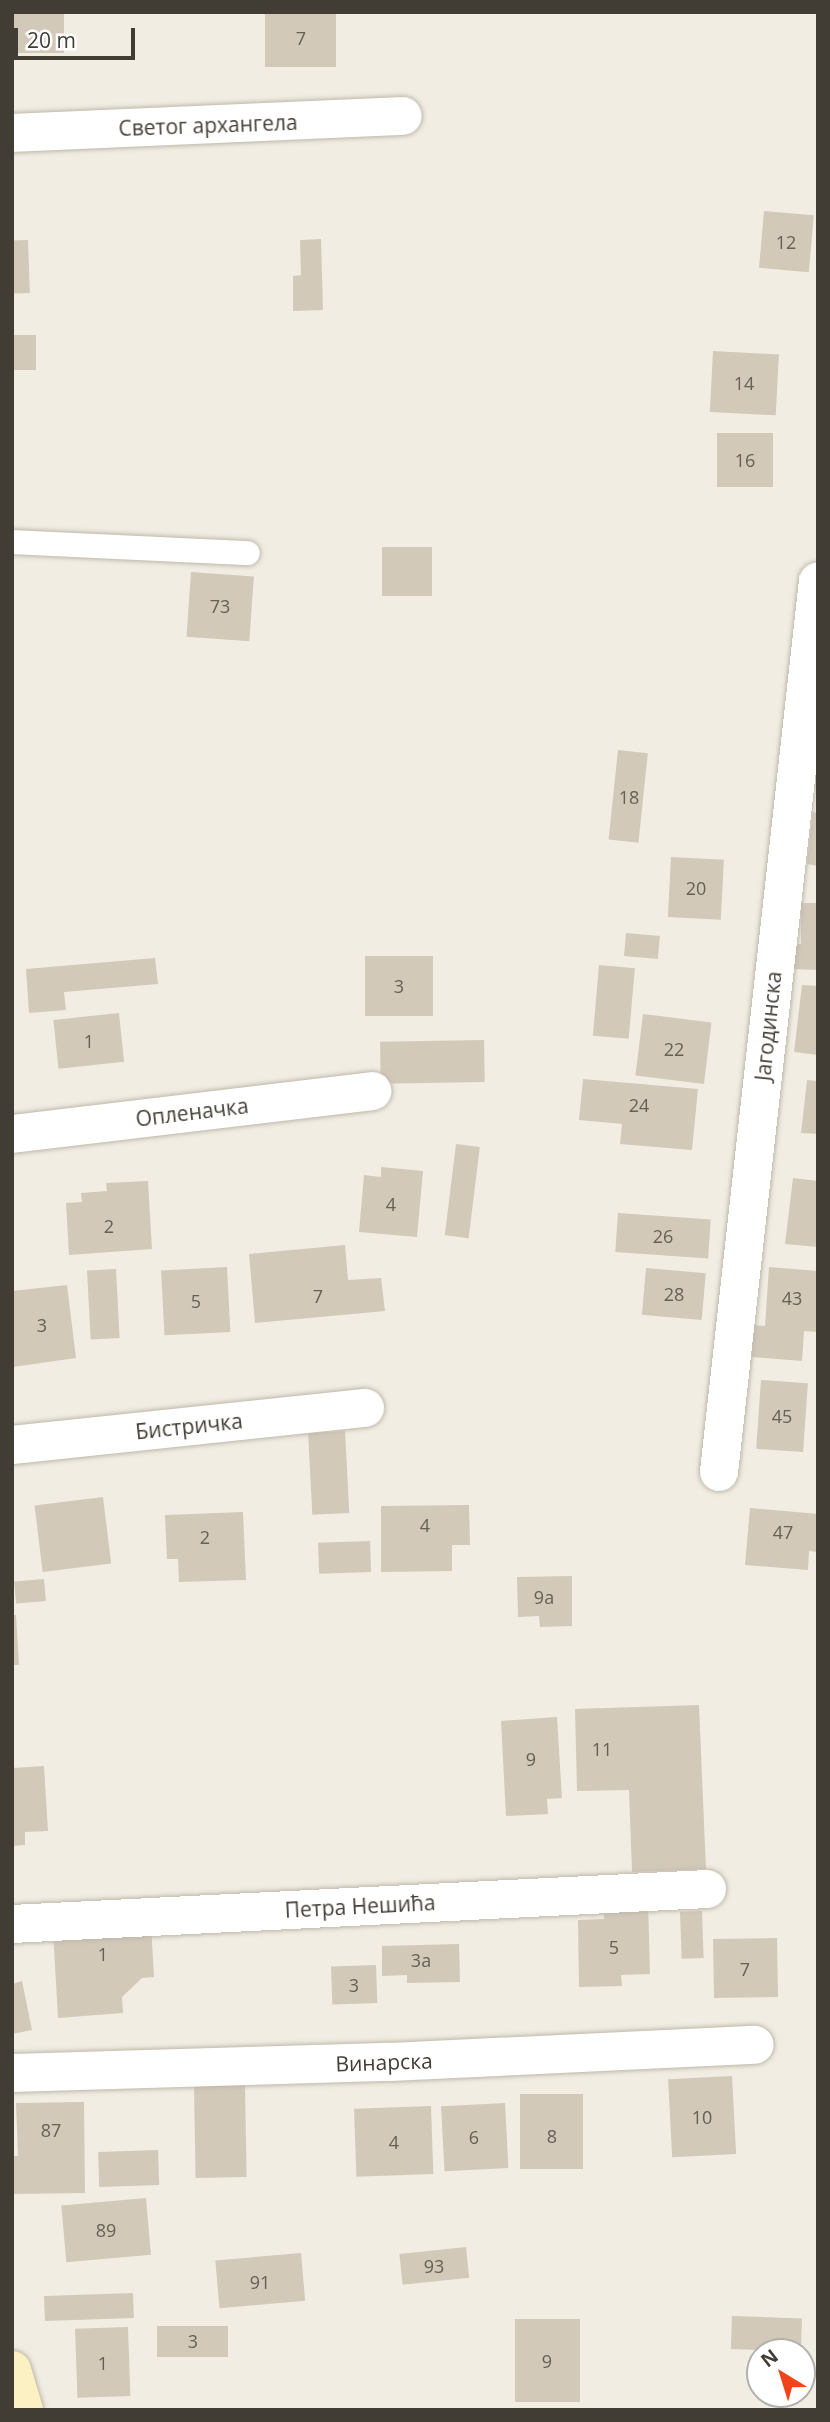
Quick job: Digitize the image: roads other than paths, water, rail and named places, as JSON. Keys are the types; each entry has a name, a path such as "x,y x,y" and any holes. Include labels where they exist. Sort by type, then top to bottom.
{"street":[{"name":"Светог архангела","path":"12,133 403,116"},
{"name":"Јагодинска","path":"719,1472 818,581"},
{"name":"Опленачка","path":"12,1134 372,1091"},
{"name":"Бистричка","path":"12,1445 365,1408"},
{"name":"Петра Нешића","path":"12,1924 707,1889"},
{"name":"Винарска","path":"12,2073 390,2062 755,2045"},
{"path":"12,2370 24,2410"}],"lane":[{"path":"12,542 248,553"}]}
